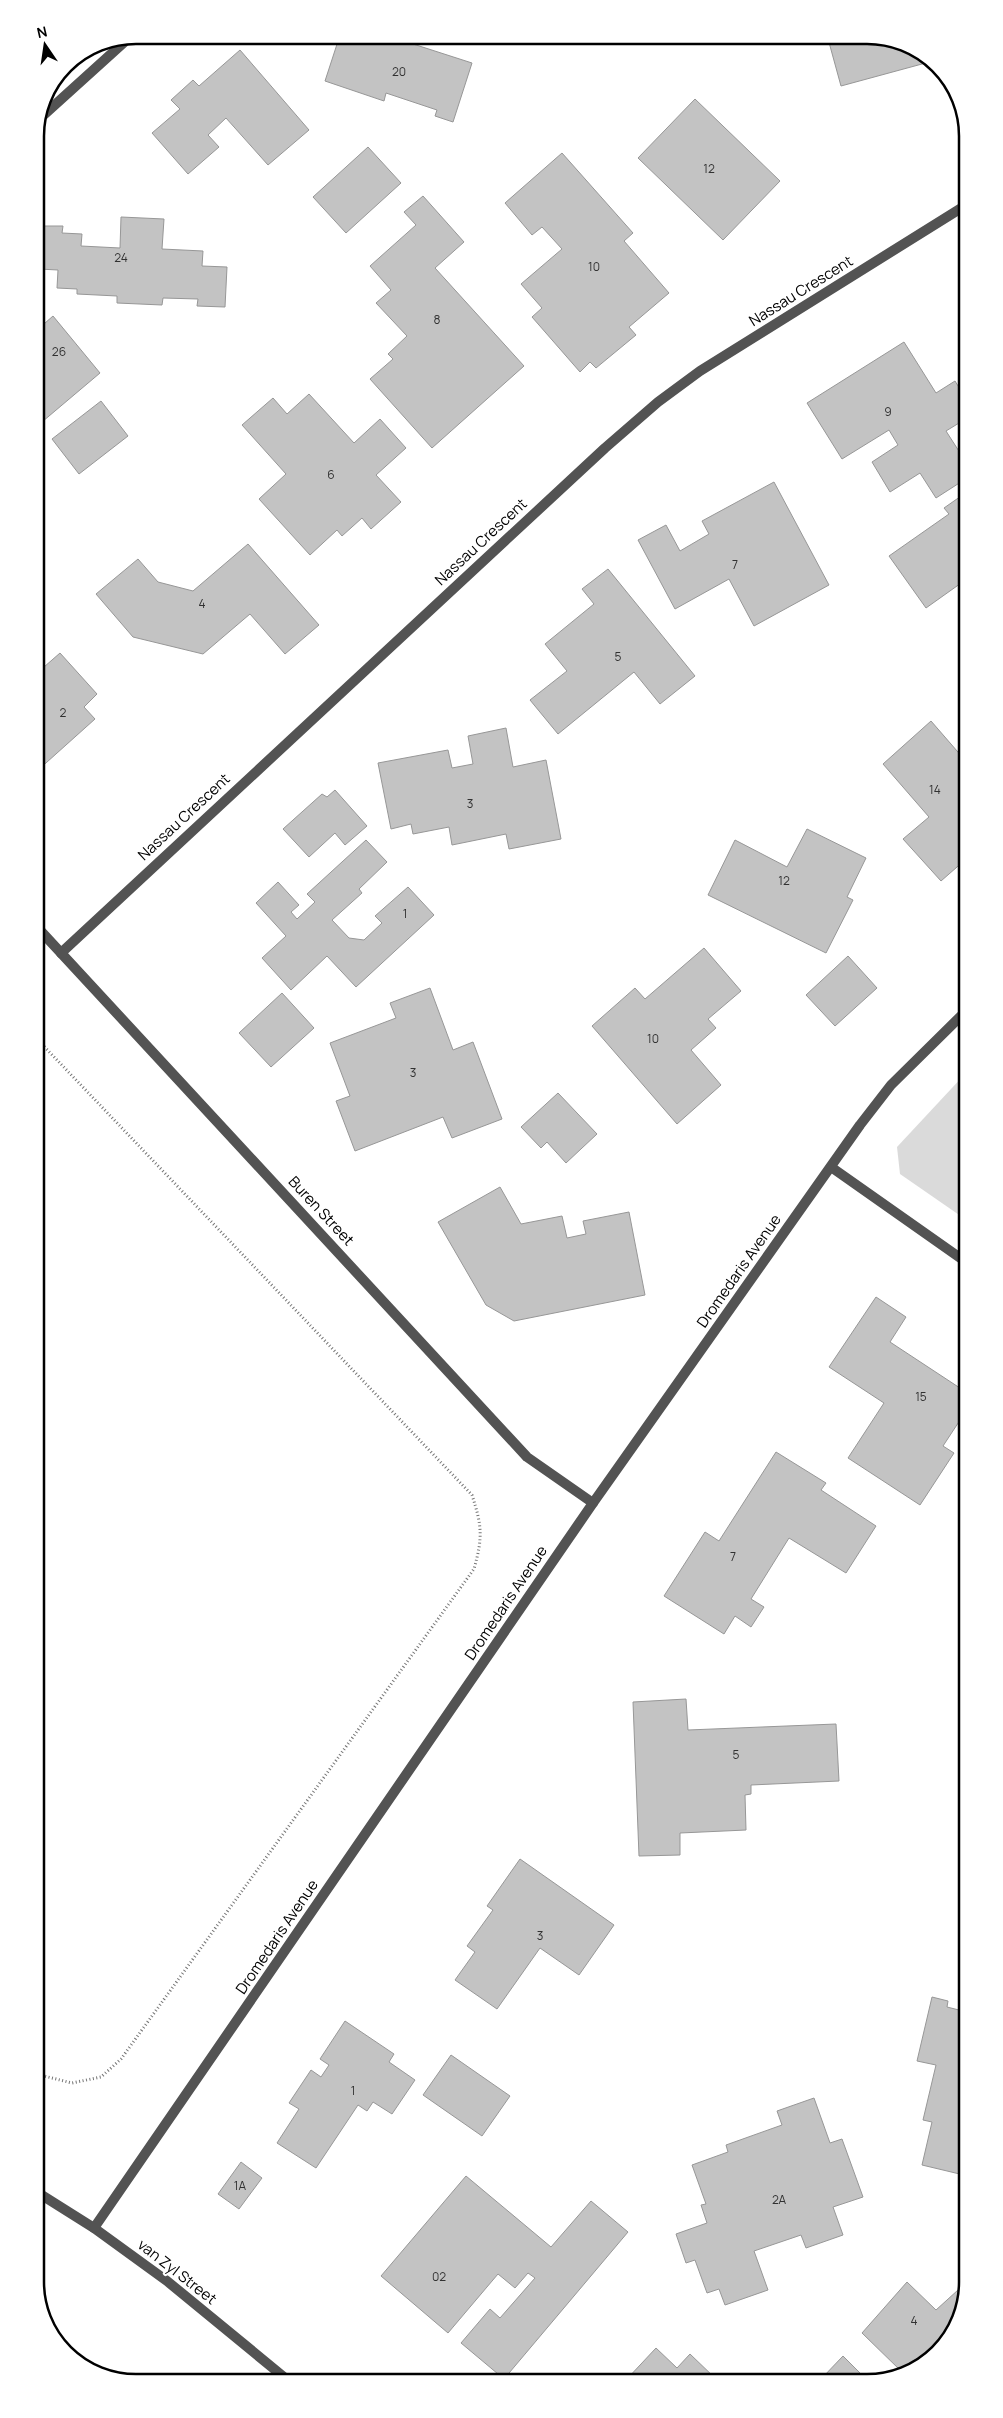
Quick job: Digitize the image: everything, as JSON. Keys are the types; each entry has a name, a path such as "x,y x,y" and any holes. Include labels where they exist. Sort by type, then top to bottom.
{"street":[{"path":"47,112 122,45"},
{"name":"Nassau Crescent","path":"61,953 604,448 658,402 709,366 959,210"},
{"name":"Buren Street","path":"44,935 527,1457 593,1503"},
{"name":"Dromedaris Avenue","path":"94,2228 593,1503 860,1125 891,1085 959,1018"},
{"path":"832,1166 959,1257"},
{"name":"van Zyl Street","path":"44,2197 94,2228 168,2281 280,2374"}],"path":[{"path":"44,1046 472,1495 479,1518 481,1542 474,1568 121,2058 101,2077 72,2084 44,2076"}],"shaded area":[{"path":"959,1080 959,1215 900,1174 897,1147"}],"building":[{"path":"337,44 413,44 472,63 453,122 435,116 437,110 386,93 384,101 325,81"},
{"path":"829,44 874,44 891,47 913,56 924,64 841,86"},
{"path":"240,50 309,130 268,165 226,118 208,135 219,147 188,174 152,133 180,109 171,100 193,80 199,86"},
{"path":"695,99 780,181 723,240 638,158"},
{"path":"368,147 401,183 346,233 313,197"},
{"path":"562,153 633,233 624,241 669,293 629,327 636,335 596,368 590,362 580,372 532,317 542,308 521,284 562,249 542,227 532,235 505,203"},
{"path":"423,196 464,242 435,268 524,366 432,448 370,379 393,359 388,354 407,336 376,303 391,290 370,266 416,225 404,212"},
{"path":"121,217 164,219 162,249 203,251 202,266 227,267 225,307 197,306 198,299 163,298 162,305 117,303 117,296 77,294 77,289 57,288 58,270 44,269 44,226 63,226 62,233 82,234 81,246 120,248"},
{"path":"53,316 100,373 44,420 44,324"},
{"path":"904,342 936,393 955,381 959,388 959,423 946,431 959,451 959,483 936,498 920,473 890,492 872,462 898,445 889,430 842,459 807,403"},
{"path":"309,394 354,443 380,419 406,448 376,475 401,502 371,529 362,518 342,536 337,530 310,555 259,499 286,474 242,425 273,398 287,414"},
{"path":"101,401 128,436 79,474 52,439"},
{"path":"774,482 829,585 754,626 729,579 675,609 638,540 666,525 680,551 709,534 702,521"},
{"path":"959,498 959,585 926,608 889,556 949,514 944,508"},
{"path":"248,544 319,625 285,654 250,614 203,654 133,637 96,594 138,559 158,582 193,591"},
{"path":"608,569 695,676 660,704 634,672 558,734 530,700 567,671 545,644 594,604 582,589"},
{"path":"60,653 97,694 84,707 95,719 44,765 44,667"},
{"path":"931,721 959,753 959,865 941,881 903,839 929,817 883,764"},
{"path":"506,728 513,767 546,760 561,839 509,849 506,834 452,845 449,827 413,834 411,824 391,829 378,763 448,750 452,768 473,764 468,736"},
{"path":"335,790 367,826 345,845 335,833 309,857 283,829 322,794 327,797"},
{"path":"807,829 866,858 847,897 853,900 826,953 708,895 735,840 787,867"},
{"path":"366,840 387,862 359,889 362,893 332,920 349,938 364,940 382,923 375,916 408,887 434,915 356,987 327,956 291,990 262,958 286,936 256,903 278,882 299,905 291,912 297,919 315,902 307,894"},
{"path":"704,948 741,991 708,1019 716,1028 691,1050 721,1085 677,1124 592,1026 635,988 645,999"},
{"path":"848,956 877,988 835,1026 806,995"},
{"path":"430,988 453,1050 473,1042 502,1119 452,1138 443,1117 355,1151 336,1101 350,1096 330,1043 396,1018 390,1003"},
{"path":"282,993 314,1028 271,1067 239,1033"},
{"path":"558,1093 597,1134 566,1163 547,1142 541,1148 521,1127"},
{"path":"500,1187 521,1224 562,1216 567,1238 586,1234 583,1221 629,1212 645,1295 514,1321 486,1305 438,1222"},
{"path":"876,1297 906,1317 890,1342 959,1387 959,1422 943,1446 954,1453 920,1505 848,1458 884,1403 829,1367"},
{"path":"776,1452 826,1483 821,1490 876,1526 846,1573 789,1538 751,1599 764,1607 751,1627 735,1616 724,1634 664,1596 705,1532 719,1541"},
{"path":"686,1699 688,1730 836,1724 839,1781 751,1785 751,1794 745,1795 746,1830 680,1833 680,1855 639,1856 633,1702"},
{"path":"520,1859 614,1925 579,1975 540,1948 497,2009 455,1980 475,1952 467,1946 493,1910 487,1906"},
{"path":"932,1997 948,2001 947,2007 959,2010 959,2174 922,2165 932,2122 923,2120 936,2065 917,2061"},
{"path":"345,2021 394,2054 389,2062 415,2080 392,2114 373,2102 367,2111 358,2105 316,2168 277,2143 299,2109 289,2103 311,2070 321,2077 329,2065 320,2059"},
{"path":"451,2055 510,2096 482,2136 423,2095"},
{"path":"814,2098 830,2143 842,2139 863,2197 833,2207 843,2235 806,2248 801,2235 754,2251 768,2290 725,2305 719,2289 707,2293 695,2260 686,2263 676,2234 707,2223 701,2205 706,2204 692,2165 728,2152 726,2145 782,2125 777,2111"},
{"path":"241,2162 262,2178 239,2209 218,2194"},
{"path":"466,2176 551,2247 591,2201 628,2232 508,2374 498,2374 461,2343 490,2309 500,2318 535,2278 528,2273 515,2288 498,2274 448,2333 381,2276"},
{"path":"907,2282 936,2310 958,2290 954,2312 947,2328 932,2347 919,2359 908,2365 898,2368 862,2333"},
{"path":"656,2348 677,2368 690,2354 711,2374 632,2374"},
{"path":"843,2356 861,2374 826,2374"}]}
